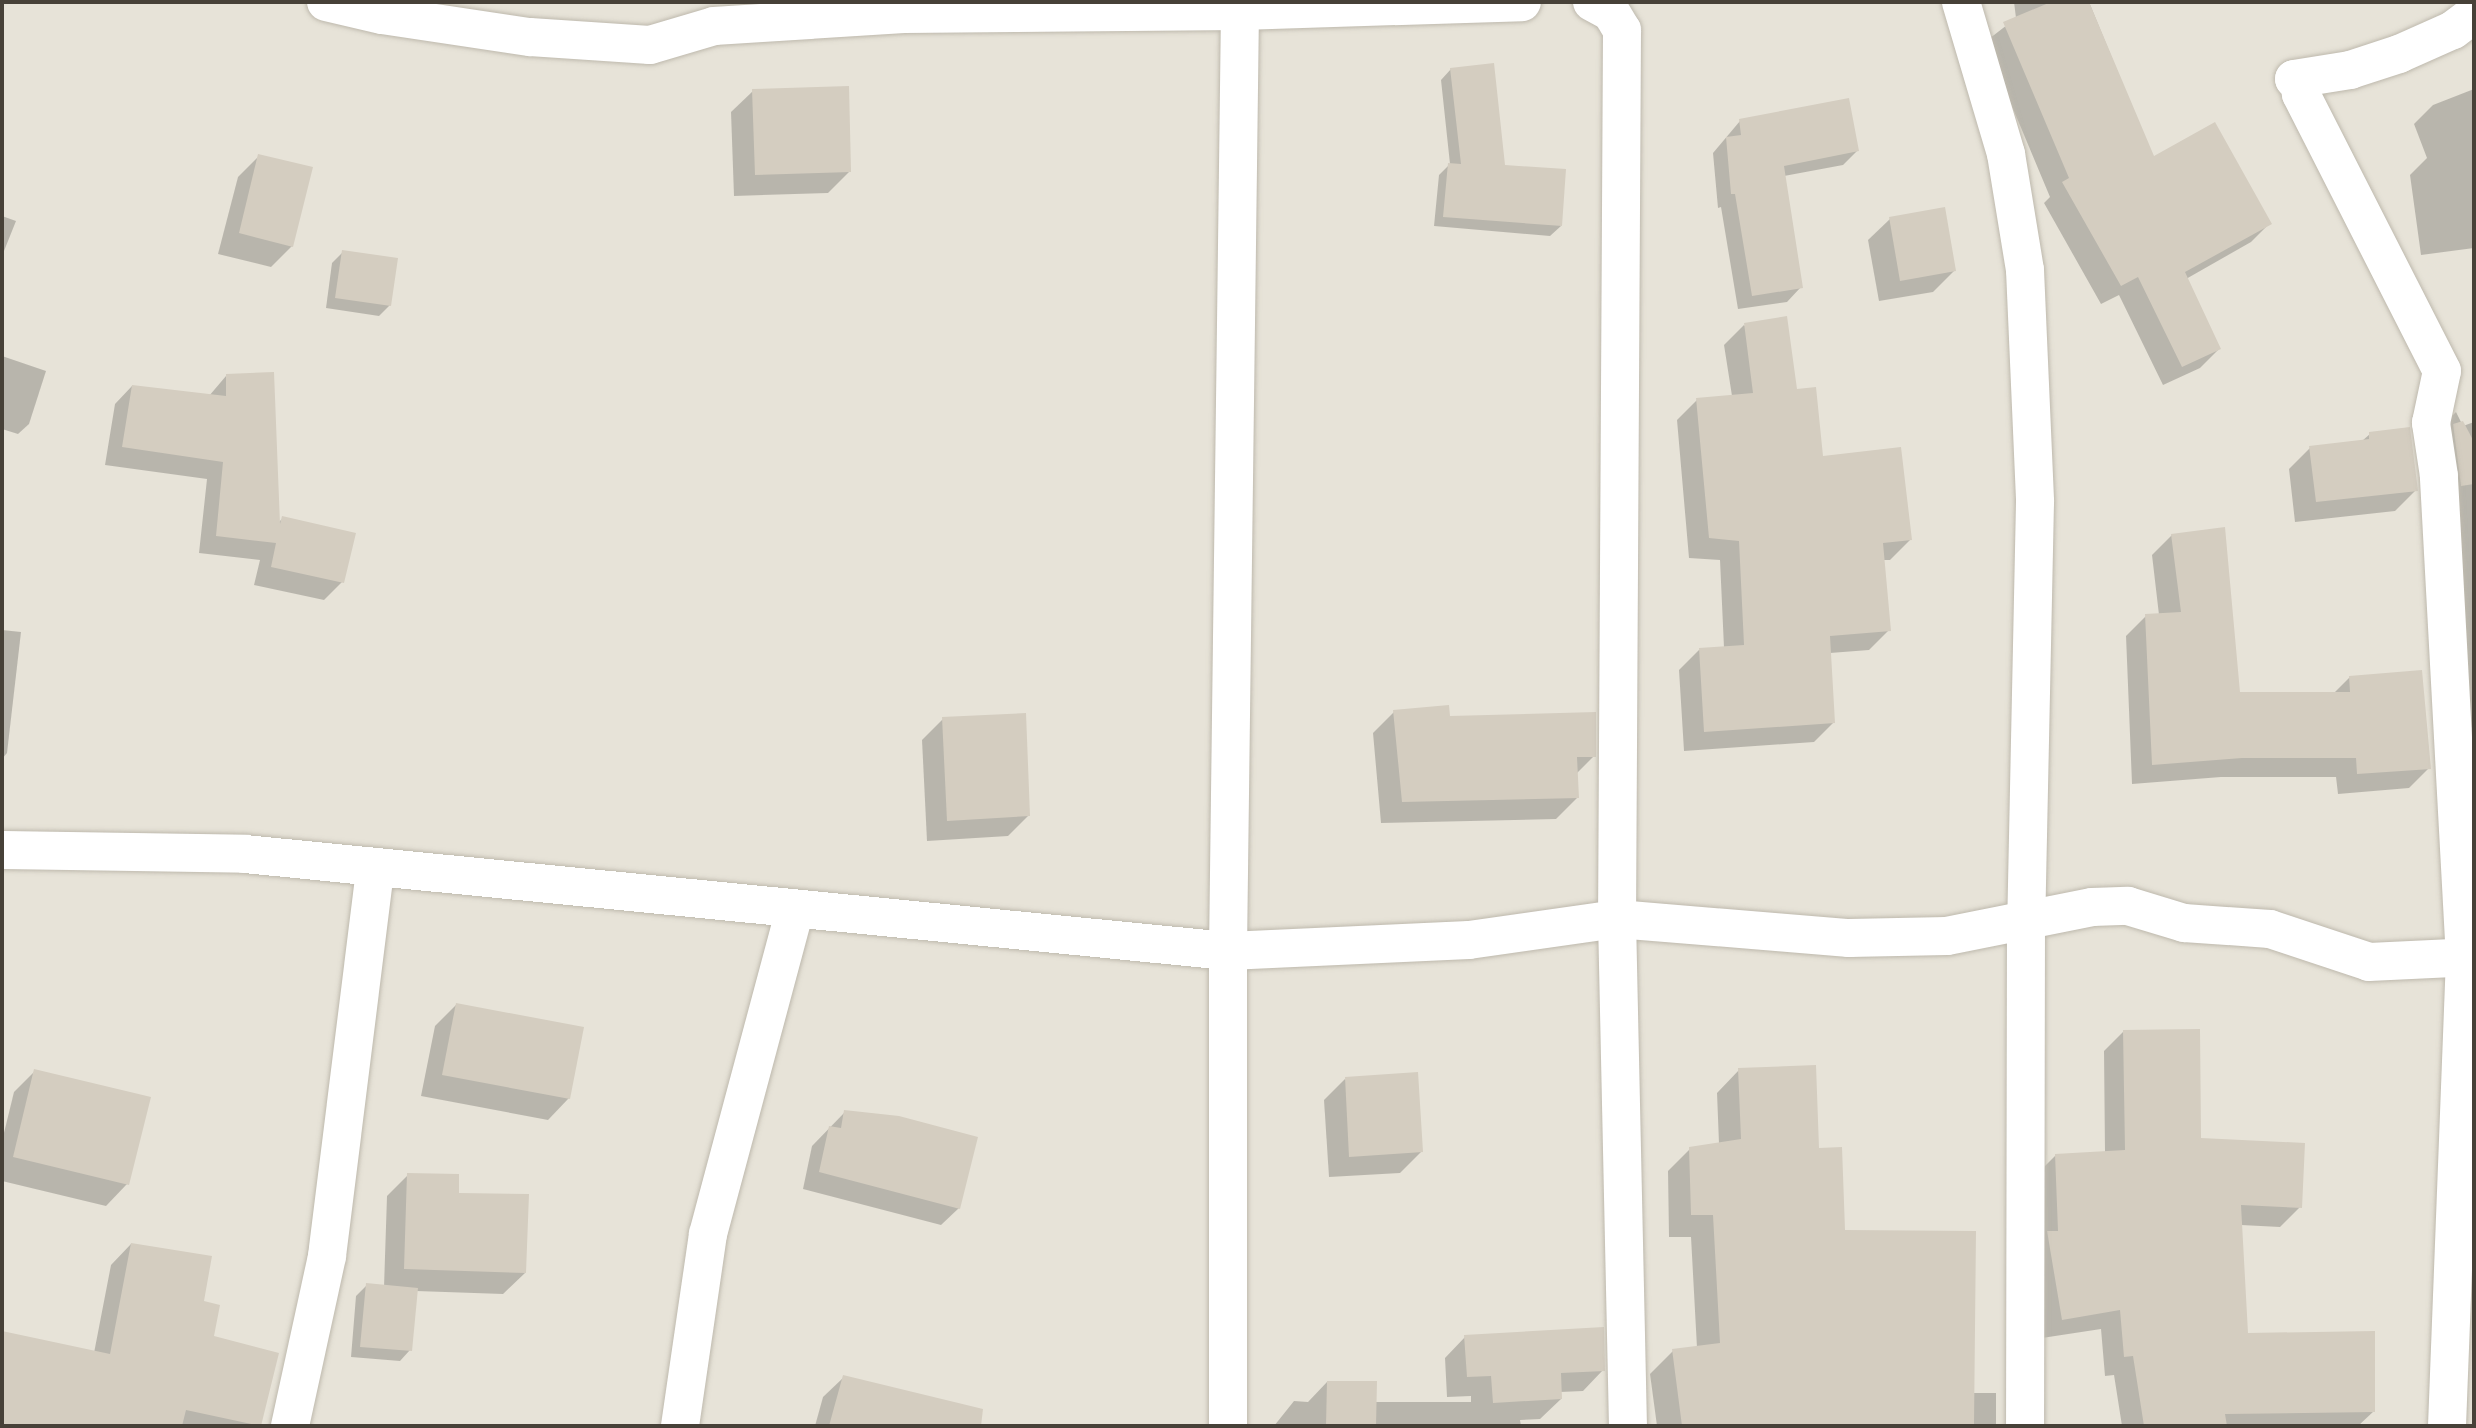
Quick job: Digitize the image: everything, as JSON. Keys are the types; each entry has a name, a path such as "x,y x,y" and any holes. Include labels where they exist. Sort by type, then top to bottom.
{"street":[{"path":"326,2 382,15 530,37 650,45 714,26 904,14 1240,11 1522,2"},
{"path":"1592,2 1611,12 1622,30 1617,919 1629,1426"},
{"path":"1961,2 2006,154 2025,270 2035,502 2026,922 2025,1426"},
{"path":"1228,1426 1228,951 1240,11"},
{"path":"2447,1426 2470,958 2439,476 2431,423 2442,371 2301,94 2299,80 2294,79 2350,70 2399,54 2453,30 2474,14"},
{"path":"3,855 245,854 375,870 1228,951 1456,942 1617,919 1849,938 1947,936 2092,907 2128,906 2185,923 2270,929 2369,962 2470,958"},
{"path":"290,1426 327,1256 375,870"},
{"path":"680,1426 708,1234 795,909"}],"shaded area":[{"path":"2,2 2474,2 2474,1426 2,1426"}],"building":[{"path":"2051,2 2089,2 2154,156 2215,122 2272,224 2185,272 2221,349 2182,367 2138,277 2121,286 2062,182 2069,178 2003,22"},
{"path":"1494,63 1505,165 1566,169 1562,226 1443,217 1448,163 1461,164 1450,68"},
{"path":"849,86 851,172 755,175 752,89"},
{"path":"1849,98 1859,151 1784,166 1803,288 1752,296 1735,194 1731,194 1726,137 1741,135 1739,119"},
{"path":"258,154 313,167 293,247 239,233"},
{"path":"1945,207 1956,271 1900,281 1889,217"},
{"path":"342,250 398,258 391,306 335,298"},
{"path":"1787,316 1797,389 1816,387 1823,456 1901,447 1912,540 1883,543 1891,631 1830,636 1835,723 1704,732 1699,648 1744,645 1739,541 1709,538 1696,398 1753,393 1744,323"},
{"path":"274,372 280,524 282,516 356,533 344,583 271,567 276,543 216,536 223,462 122,447 132,385 226,396 226,374"},
{"path":"2463,421 2474,442 2474,484 2461,486 2453,424"},
{"path":"2410,427 2418,491 2316,502 2309,446 2369,439 2369,432"},
{"path":"2225,527 2240,692 2350,692 2349,676 2422,670 2431,769 2357,774 2356,758 2242,758 2152,765 2145,614 2181,612 2171,534"},
{"path":"1449,705 1450,716 1596,712 1596,757 1577,757 1579,798 1402,802 1393,710"},
{"path":"1026,713 1030,816 947,821 942,717"},
{"path":"456,1003 584,1027 570,1099 442,1075"},
{"path":"2200,1029 2201,1138 2305,1143 2302,1208 2241,1205 2248,1333 2375,1331 2375,1412 2225,1414 2227,1426 2144,1426 2133,1356 2124,1357 2120,1310 2062,1320 2047,1231 2058,1231 2055,1154 2125,1150 2123,1030"},
{"path":"1816,1065 1819,1148 1842,1147 1845,1230 1976,1231 1974,1426 1682,1426 1672,1349 1720,1343 1713,1215 1691,1215 1689,1147 1741,1139 1738,1068"},
{"path":"34,1069 151,1097 129,1185 13,1157"},
{"path":"1418,1072 1423,1152 1349,1157 1345,1077"},
{"path":"844,1110 899,1116 978,1137 960,1209 819,1172 829,1126 841,1128"},
{"path":"407,1173 459,1174 459,1193 529,1194 526,1273 404,1269"},
{"path":"131,1243 212,1256 204,1301 220,1305 214,1336 279,1353 261,1426 186,1410 182,1426 2,1426 2,1331 110,1354"},
{"path":"366,1283 418,1288 412,1351 360,1347"},
{"path":"1604,1327 1605,1371 1561,1373 1562,1399 1493,1403 1491,1376 1467,1377 1464,1335"},
{"path":"843,1375 983,1409 981,1426 829,1426"},
{"path":"1327,1381 1377,1381 1376,1426 1326,1426"}]}
